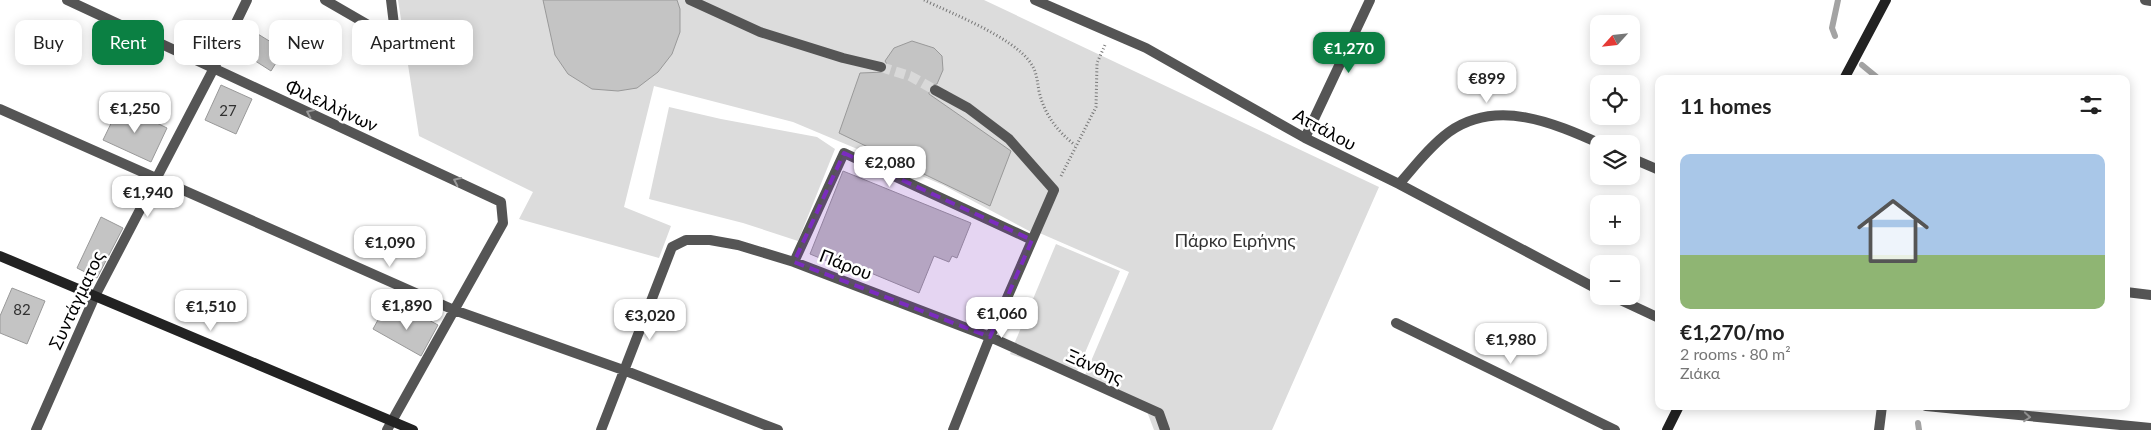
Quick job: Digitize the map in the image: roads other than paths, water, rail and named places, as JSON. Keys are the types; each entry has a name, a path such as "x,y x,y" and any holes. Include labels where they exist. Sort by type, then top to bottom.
{"street":[{"name":"Φιλελλήνων","path":"67,0 501,202 503,223 454,310"},
{"name":"Συντάγματος","path":"36,430 94,296 214,68 247,0"},
{"path":"325,0 396,41 391,0"},
{"path":"690,0 760,32 843,58 881,67"},
{"name":"Αττάλου","path":"1035,0 1052,4 1185,68 1305,138 1399,184 1590,285"},
{"path":"1305,138 1370,0"},
{"path":"1846,75 1886,0"},
{"path":"2145,0 2151,1"},
{"path":"935,90 968,108 1009,139 1054,190 990,337 953,430"},
{"path":"0,109 454,310 626,371 778,430"},
{"path":"1399,184 1449,132 1470,121 1481,118 1512,115 1530,117 1544,120 1590,139"},
{"path":"794,262 844,153 1032,240"},
{"path":"1640,162 1655,168"},
{"name":"Πάρου","path":"626,371 672,248 686,240 710,240 738,245 794,262 990,337"},
{"path":"0,256 389,426 413,430"},
{"path":"2130,292 2151,295"},
{"path":"1631,305 1655,316"},
{"path":"389,426 454,310"},
{"path":"1396,323 1616,430"},
{"name":"Ξάνθης","path":"990,337 1159,413 1165,430"},
{"path":"601,430 626,371"},
{"path":"1667,430 1677,410"},
{"path":"1879,430 1882,410"},
{"path":"1967,410 2151,428"}],"waterway":[{"path":"1835,36 1832,28 1838,0"},
{"path":"1862,65 1874,75"},
{"path":"1918,423 1919,430"}],"tunnel":[{"path":"881,67 910,76 935,90"}],"park label":[{"name":"Πάρκο Ειρήνης","path":"1235,240"}]}
